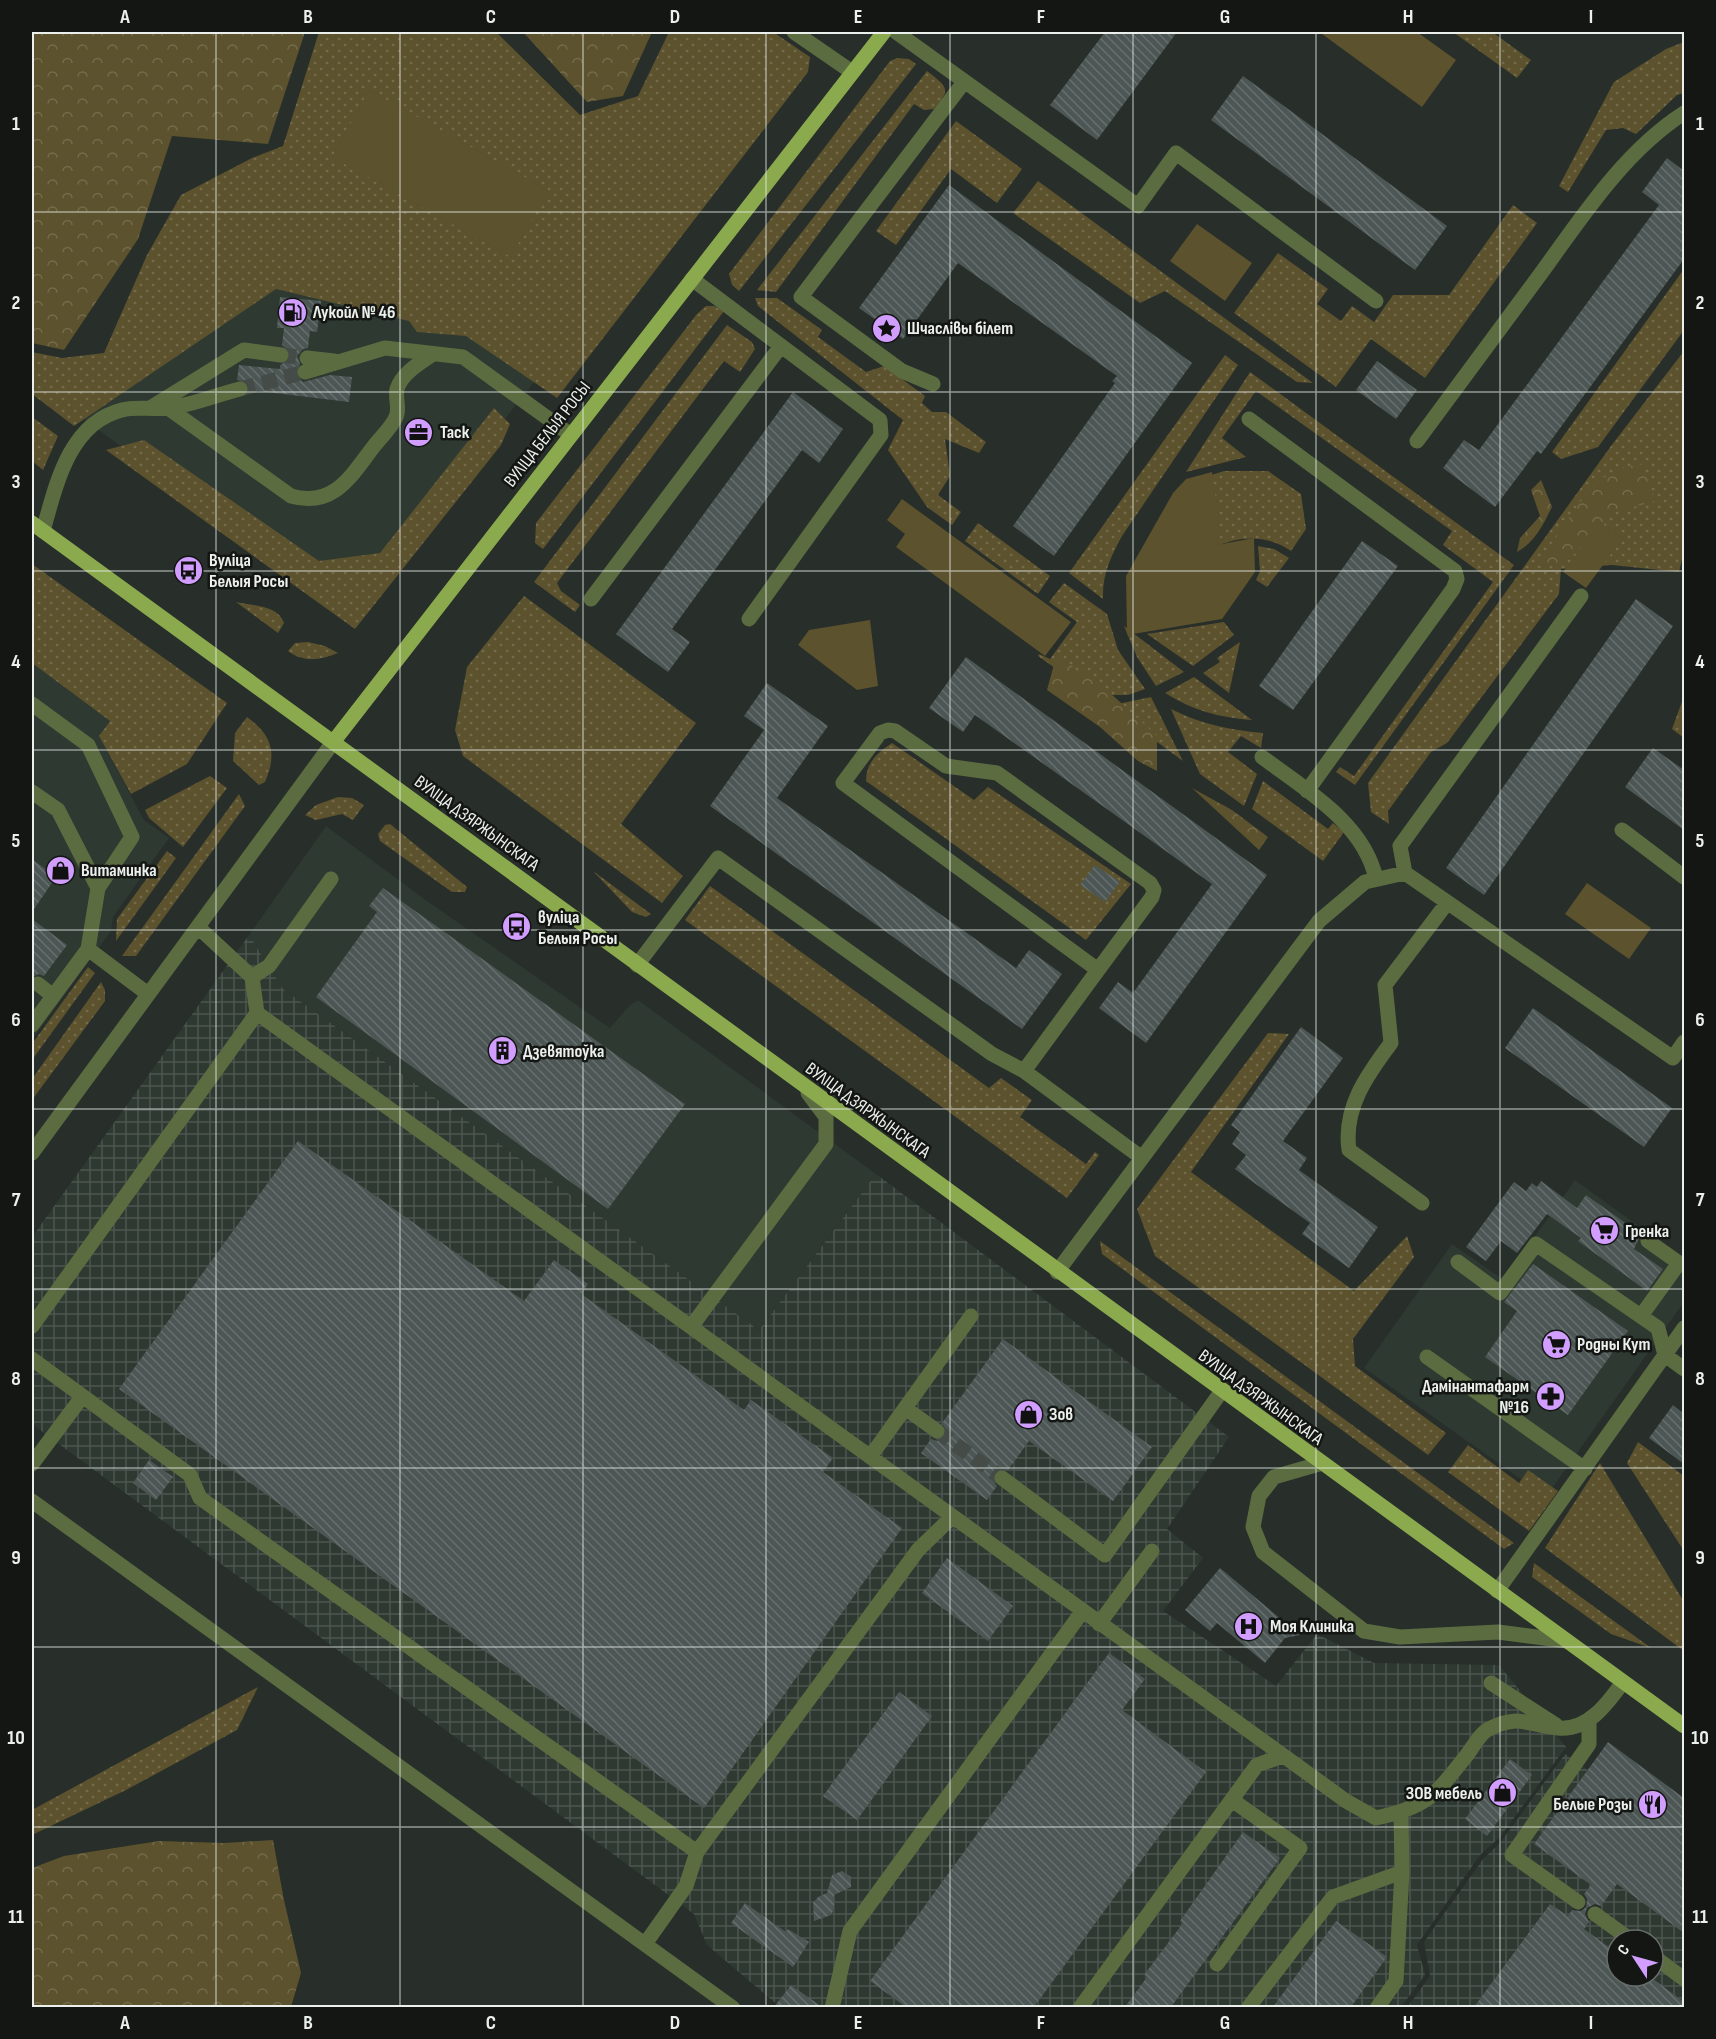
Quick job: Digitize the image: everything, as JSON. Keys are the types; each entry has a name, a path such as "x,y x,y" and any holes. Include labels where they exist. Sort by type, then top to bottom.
{"main road":[{"name":"ВУЛІЦА БЕЛЫЯ РОСЫ","path":"334,741 884,32"},
{"name":"ВУЛІЦА ДЗЯРЖЫНСКАГА","path":"37,527 334,741 1319,1464 1684,1726"}],"street":[{"path":"794,32 852,72"},
{"path":"896,32 1138,206 1176,153 1377,301"},
{"path":"933,384 902,371 801,297 964,82"},
{"path":"1418,441 1568,236 1637,149 1660,128 1684,113"},
{"path":"692,279 880,420 881,435 749,619"},
{"path":"591,599 781,346"},
{"path":"306,365 340,362 384,348 463,357 571,435"},
{"path":"150,409 244,350 281,355"},
{"path":"168,408 291,496 304,500 318,499 342,487 356,471 397,416 398,389 408,372 433,354"},
{"path":"37,527 66,460 79,438 93,422 122,410 168,408 240,389"},
{"path":"1249,419 1455,571 1456,579 1453,589 1307,791"},
{"path":"1581,596 1400,846 1405,873 1673,1058 1684,1042"},
{"path":"32,704 88,745 132,837 98,888 88,949 32,1025"},
{"path":"1024,1071 1152,897 1154,890 1150,883 997,773 946,766 895,731 880,733 843,783 1098,970"},
{"name":"ВУЛІЦА БЕЛЫЯ РОСЫ","path":"32,1153 334,741"},
{"path":"1262,757 1307,791 1356,835 1372,859 1376,879"},
{"path":"32,792 58,810 98,888"},
{"path":"1622,830 1684,877"},
{"path":"637,965 718,858 992,1054 1024,1071 1142,1158"},
{"path":"1057,1272 1319,921 1365,882 1405,873"},
{"path":"252,977 269,966 331,879"},
{"path":"1422,1203 1349,1150 1346,1132 1350,1113 1367,1075 1391,1043 1385,985 1447,903"},
{"path":"32,1326 257,1013 252,977 198,927"},
{"path":"88,949 148,994"},
{"path":"38,984 53,996"},
{"path":"257,1013 1346,1802 1376,1818 1401,1813 1437,1793 1484,1732 1511,1719 1561,1729 1589,1720 1608,1703 1623,1682"},
{"path":"691,1327 826,1144 826,1117 805,1088"},
{"path":"1641,1316 1679,1263 1647,1241"},
{"path":"1458,1262 1500,1293 1536,1244 1658,1329 1665,1355 1684,1369"},
{"path":"870,1457 971,1316"},
{"path":"1497,1591 1586,1469 1684,1328"},
{"path":"1428,1357 1586,1469"},
{"path":"32,1359 190,1475 200,1498 697,1852"},
{"path":"1002,1478 1105,1554 1221,1392"},
{"path":"32,1464 82,1397"},
{"path":"905,1408 937,1431"},
{"path":"1319,1464 1274,1477 1259,1496 1253,1527 1263,1552 1364,1631 1400,1637 1498,1632 1567,1641"},
{"path":"32,1501 733,2007"},
{"path":"645,1944 686,1886 697,1852 918,1550 952,1517"},
{"path":"1099,1624 1152,1551"},
{"path":"832,2007 850,1931 1082,1612"},
{"path":"1491,1683 1561,1729"},
{"path":"1578,1902 1512,1855 1589,1744 1589,1720"},
{"path":"1080,2007 1257,1765 1283,1756"},
{"path":"1217,1964 1300,1848 1232,1800"},
{"path":"1377,2007 1396,1981 1402,1872 1401,1813"},
{"path":"1248,2007 1333,1898 1402,1872"},
{"path":"1595,1914 1614,1928"},
{"path":"1665,1965 1684,1979"}],"shaded area":[{"path":"267,244 550,362 350,614 74,412"},
{"path":"32,663 110,721 99,736 144,820 169,838 113,917 111,931 32,1040"},
{"path":"326,826 427,901 610,1028 629,1006 638,1000 876,1174 759,1330 283,989 249,935"},
{"path":"249,935 283,989 759,1330 876,1174 1229,1437 1167,1529 1203,1558 1163,1611 1276,1686 1317,1634 1374,1663 1499,1665 1566,1747 1500,1837 1480,1855 1417,1945 1425,1975 1401,2007 780,2007 707,1945 694,1914 32,1424 32,1237"},
{"path":"1575,1180 1684,1259 1684,1302 1546,1497 1364,1368 1452,1244 1504,1280"},
{"path":"1565,1754 1588,1770 1534,1844 1591,1885 1568,1916 1584,1928 1617,1884 1684,1933 1684,2007 1407,2008 1430,1976 1424,1942 1483,1859 1500,1843"}],"green space":[{"path":"32,32 305,32 268,144 172,136 138,239 64,350 32,343"},
{"path":"319,32 496,32 580,115 638,96 669,32 773,32 810,57 808,72 557,398 466,336 417,332 409,321 276,289 74,426 32,394 32,352 62,358 104,353 147,255 181,195 252,158 283,146"},
{"path":"523,32 652,32 623,96 587,102"},
{"path":"1324,32 1417,32 1456,60 1422,107 1322,34"},
{"path":"1453,32 1492,32 1531,60 1517,78"},
{"path":"1684,42 1684,93 1677,95 1636,134 1623,128 1606,130 1568,192 1559,186 1614,82 1666,49"},
{"path":"897,58 909,59 916,64 739,291 732,285 729,274 890,61"},
{"path":"927,71 945,88 940,102 934,109 924,110 914,104 776,292 757,290"},
{"path":"369,90 548,190 511,257 332,157"},
{"path":"956,121 1022,169 997,203 951,169 896,245 876,231"},
{"path":"1038,181 1313,383 1297,382 1165,291 1140,303 1013,213"},
{"path":"1513,205 1537,223 1425,378 1371,339 1336,387 1234,313 1278,253 1328,289 1317,304 1341,321 1352,306 1374,322 1393,295 1449,295"},
{"path":"1197,224 1252,263 1225,301 1170,261"},
{"path":"1684,269 1684,330 1598,447 1561,459 1552,452"},
{"path":"755,298 777,298 822,330 818,337 866,372 884,366 925,396 922,403 932,412 946,412 986,442 979,453 945,439 950,476 938,495 961,512 952,525 927,507 888,450 903,420 758,306"},
{"path":"706,306 714,306 724,311 543,549 535,543 536,523 697,314"},
{"path":"727,325 752,342 755,349 740,372 724,361 557,583 561,591 580,605 575,612 534,582"},
{"path":"1684,351 1684,551 1679,572 1612,565 1561,569 1559,594 1447,743 1431,752 1388,811 1389,824 1371,812 1368,783 1611,446"},
{"path":"1225,355 1238,365 1122,536 1108,566 1103,599 1069,573"},
{"path":"1250,372 1514,565 1355,785 1336,772 1340,767 1354,776 1493,582 1443,545 1452,531 1256,391 1222,438 1246,457 1186,472"},
{"path":"494,408 510,424 501,445 355,629 106,450 144,440 319,561 380,553"},
{"path":"32,417 58,436 43,470 32,461"},
{"path":"1643,464 1655,501 1616,512 1579,542 1556,568 1538,561 1582,500 1603,478 1616,470"},
{"path":"1224,471 1268,471 1301,494 1306,529 1291,551 1282,545 1253,538 1214,547 1183,484"},
{"path":"1212,472 1219,520 1217,545 1254,538 1255,572 1222,619 1127,635 1126,576 1173,493 1186,479"},
{"path":"1541,480 1552,507 1534,538 1517,552 1520,538 1540,516 1531,490"},
{"path":"902,499 1071,622 1045,656 896,547 905,534 887,520"},
{"path":"1600,522 1623,538 1586,588 1563,572"},
{"path":"978,523 1050,576 1038,594 965,541"},
{"path":"1258,546 1274,549 1289,558 1267,587 1256,580 1260,571"},
{"path":"32,564 227,703 187,764 131,794 99,736 110,721 32,663"},
{"path":"1064,583 1107,614 1118,650 1145,689 1128,695 1093,695 1038,656 1039,654 1050,659 1077,622 1049,602"},
{"path":"524,596 696,723 621,824 683,876 662,903 463,756 455,730 467,667"},
{"path":"236,602 271,610 281,617 284,623 278,633"},
{"path":"870,620 878,686 857,690 798,645 809,630"},
{"path":"1224,622 1234,635 1193,666 1147,634"},
{"path":"1124,626 1184,672 1156,686 1137,657"},
{"path":"308,642 325,646 338,653 306,659 288,651 295,643"},
{"path":"1240,642 1229,693 1203,673 1220,662 1217,658"},
{"path":"1056,657 1095,679 1157,736 1157,771 1138,761 1100,727 1047,690"},
{"path":"1194,677 1252,720 1207,712 1165,693"},
{"path":"1684,696 1684,738 1672,729"},
{"path":"1151,697 1183,761 1108,706"},
{"path":"1171,709 1216,726 1263,733 1261,748 1241,736 1228,752 1257,774 1244,806 1200,774"},
{"path":"247,717 262,731 270,746 269,772 265,782 259,785 233,761 235,733"},
{"path":"892,743 974,800 988,787 1131,884 1086,940 866,781 873,759"},
{"path":"210,776 227,788 183,847 149,818 145,810"},
{"path":"1263,781 1328,829 1333,823 1344,832 1323,861 1252,809"},
{"path":"1192,788 1232,810 1268,837 1259,850"},
{"path":"239,794 245,806 136,956 122,956"},
{"path":"338,797 352,798 364,805 353,820 342,814 316,820 305,815 316,805"},
{"path":"390,824 467,887 465,892 452,892 380,841 378,834 385,825"},
{"path":"167,851 176,858 116,941 117,919"},
{"path":"593,871 651,914 646,917 632,912"},
{"path":"1587,883 1651,928 1629,959 1565,914"},
{"path":"710,886 989,1088 1001,1078 1032,1100 1020,1117 1086,1164 1095,1152 1099,1155 1067,1198 685,920"},
{"path":"88,967 95,973 32,1060 32,1044"},
{"path":"101,982 105,990 105,1001 32,1100 32,1079"},
{"path":"1268,1033 1289,1034 1191,1172 1354,1291 1407,1236 1414,1257 1353,1339 1355,1366 1446,1433 1428,1455 1155,1256 1137,1209"},
{"path":"1100,1241 1514,1543 1504,1549 1102,1254"},
{"path":"1638,1442 1684,1476 1684,1551 1627,1463"},
{"path":"1468,1445 1519,1483 1528,1470 1558,1491 1529,1531 1448,1472"},
{"path":"1600,1463 1684,1602 1684,1651 1545,1548"},
{"path":"1534,1563 1651,1648 1611,1634 1532,1577"},
{"path":"258,1687 237,1730 126,1790 32,1835 32,1810"},
{"path":"273,1840 301,1973 291,2007 32,2007 32,1868 64,1856 159,1841 224,1843"}],"building":[{"path":"1105,32 1177,32 1097,140 1050,105"},
{"path":"1243,76 1447,226 1415,270 1211,120"},
{"path":"1667,158 1684,171 1684,259 1541,454 1537,451 1495,507 1443,468 1464,440 1479,450 1659,205 1642,192"},
{"path":"949,185 1192,363 1054,556 1013,526 1115,383 1112,381 1117,376 958,263 903,339 859,308"},
{"path":"280,297 321,301 317,332 310,331 308,348 303,349 297,356 300,364 296,374 303,382 330,375 352,377 349,402 249,390 246,382 237,380 239,365 280,369 280,365 289,360 290,351 282,345 284,328 277,328"},
{"path":"1377,361 1417,390 1396,419 1356,390"},
{"path":"793,392 843,429 819,463 802,450 672,629 690,642 668,672 616,634"},
{"path":"1362,541 1398,566 1293,710 1259,686"},
{"path":"1636,599 1673,626 1484,895 1446,868"},
{"path":"966,657 1267,875 1146,1043 1099,1008 1118,982 1133,993 1212,884 975,715 963,732 929,708"},
{"path":"767,683 828,726 777,798 1016,968 1029,950 1062,974 1022,1029 710,806 764,730 744,716"},
{"path":"1653,748 1684,770 1684,830 1625,787"},
{"path":"32,859 56,877 32,912"},
{"path":"1095,865 1120,882 1105,902 1080,885"},
{"name":"Дзевятоўка","path":"383,888 685,1104 608,1209 316,997 377,912 369,906"},
{"path":"32,919 67,945 44,976 39,974 32,977"},
{"path":"1533,1008 1672,1108 1644,1147 1505,1048"},
{"path":"1301,1027 1343,1058 1283,1141 1307,1158 1299,1170 1378,1227 1349,1268 1302,1234 1310,1223 1235,1169 1246,1155 1232,1144 1240,1132 1231,1125"},
{"path":"298,1141 524,1301 554,1260 588,1284 581,1294 744,1410 751,1400 833,1458 823,1472 902,1528 704,1808 119,1389"},
{"path":"1541,1181 1577,1208 1586,1195 1641,1234 1634,1249 1663,1269 1647,1291 1578,1241 1581,1238 1547,1214 1517,1253 1501,1241 1486,1261 1466,1247 1514,1182 1526,1191 1532,1183 1537,1187"},
{"name":"Родны Кут","path":"1533,1264 1628,1331 1568,1415 1485,1357 1517,1311 1504,1302"},
{"name":"Зов","path":"1003,1339 1152,1447 1113,1501 1029,1441 1008,1470 999,1469 994,1473 993,1481 997,1486 987,1500 921,1453 931,1439 937,1441 945,1437 947,1431 942,1423"},
{"path":"1673,1405 1684,1414 1684,1464 1649,1438"},
{"path":"149,1460 173,1477 156,1500 133,1483"},
{"path":"947,1558 1013,1606 988,1641 922,1593"},
{"path":"1220,1568 1300,1635 1285,1638 1265,1663 1217,1623 1210,1631 1185,1610"},
{"path":"1109,1653 1145,1679 1122,1710 1206,1772 1034,2007 906,2007 870,1981"},
{"path":"899,1692 932,1716 857,1820 823,1796"},
{"path":"1608,1742 1684,1798 1684,1933 1617,1884 1601,1906 1595,1904 1587,1908 1585,1914 1589,1922 1584,1929 1605,1944 1605,1988 1665,1988 1684,2002 1684,2007 1474,2007 1550,1904 1568,1916 1572,1910 1581,1911 1586,1907 1587,1899 1584,1894 1591,1885 1534,1844"},
{"path":"1510,1759 1532,1775 1487,1836 1465,1819"},
{"path":"1243,1832 1280,1858 1171,2007 1125,2007 1147,1977 1144,1975 1183,1923 1180,1921"},
{"path":"842,1871 851,1877 851,1887 834,1895 834,1909 831,1915 814,1921 813,1903 818,1897 827,1893 832,1875"},
{"path":"745,1903 786,1932 788,1929 809,1942 793,1967 731,1923"},
{"path":"1336,1921 1387,1957 1351,2007 1273,2007"},
{"path":"791,1985 822,2007 774,2007"}],"tunnel":[{"path":"281,355 307,358"},
{"path":"240,389 305,372"},
{"path":"937,1431 1002,1478"}],"place":[{"name":"Лукойл № 46","path":"292,312"},
{"name":"Шчаслівы білет","path":"886,328"},
{"name":"Таск","path":"419,432"},
{"name":"Вуліца Белыя Росы","path":"188,570"},
{"name":"Витаминка","path":"60,870"},
{"name":"вуліца Белыя Росы","path":"517,927"},
{"name":"Дзевятоўка","path":"502,1051"},
{"name":"Гренка","path":"1604,1231"},
{"name":"Родны Кут","path":"1556,1344"},
{"name":"Дамінантафарм №16","path":"1550,1396"},
{"name":"Зов","path":"1028,1414"},
{"name":"Моя Клиника","path":"1249,1626"},
{"name":"ЗОВ мебель","path":"1503,1793"},
{"name":"Белые Розы","path":"1653,1804"}]}
